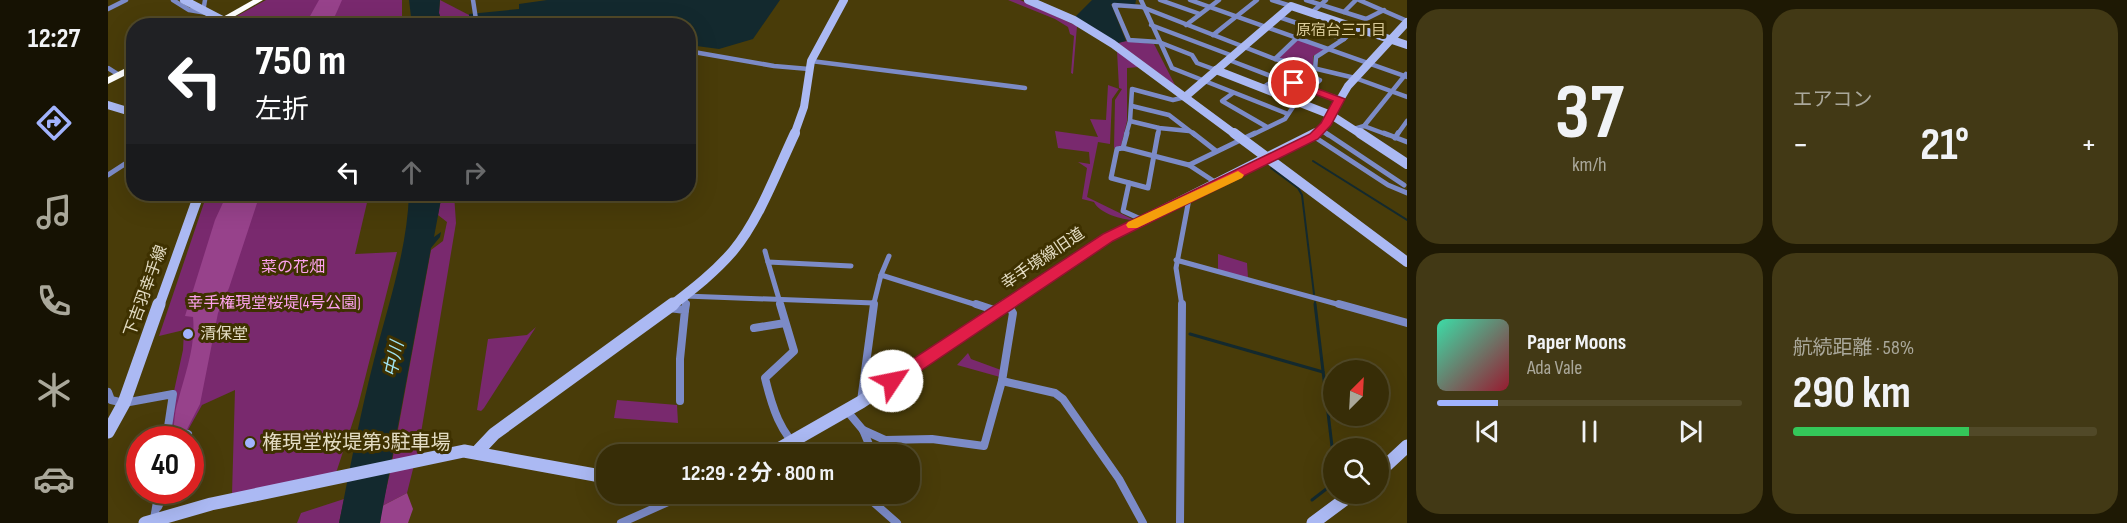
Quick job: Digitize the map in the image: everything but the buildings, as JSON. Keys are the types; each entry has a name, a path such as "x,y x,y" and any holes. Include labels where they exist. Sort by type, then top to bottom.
{"highway":[{"path":"226,18 259,0"},
{"path":"108,81 126,71"}],"street":[{"path":"108,9 126,0"},
{"path":"173,0 189,10 206,6"},
{"path":"184,0 206,6"},
{"path":"194,0 206,6 220,18"},
{"path":"473,0 477,18"},
{"path":"477,452 494,434 685,296 723,262 753,220 799,124 805,102 810,65 844,0"},
{"path":"1028,0 1099,34 1407,262"},
{"path":"1141,0 1142,7 1172,68 1288,114"},
{"path":"1160,0 1200,14"},
{"path":"1190,0 1406,75 1364,126 1354,129"},
{"path":"1186,25 1219,0"},
{"path":"1213,35 1257,0"},
{"path":"1272,0 1407,45"},
{"path":"1306,0 1365,19 1384,10"},
{"path":"1311,13 1326,0"},
{"path":"1344,12 1358,0 1407,22"},
{"path":"1407,97 1355,78 1275,59 1142,7 1114,5 1129,40 1159,42 1192,55 1197,63 1331,115 1407,164"},
{"path":"1124,148 1130,121 1132,89 1173,100 1185,97 1291,6"},
{"path":"1279,17 1344,39"},
{"name":"幸手境線旧道","path":"789,444 861,402 1108,237 1269,160 1317,133 1355,78 1407,22"},
{"path":"1151,25 1277,77 1340,99"},
{"path":"1184,38 1197,28"},
{"path":"1316,69 1316,57 1344,39 1356,28"},
{"path":"1275,59 1298,37"},
{"path":"1192,55 1204,46"},
{"path":"696,52 767,65 810,65 1025,88"},
{"path":"1262,88 1296,64"},
{"path":"108,68 119,75"},
{"path":"1290,69 1320,80 1310,89"},
{"path":"1233,93 1222,101 1267,127"},
{"path":"1189,165 1286,119 1297,101"},
{"path":"108,105 126,111"},
{"path":"1132,106 1169,115 1216,151"},
{"path":"1130,121 1159,128 1190,131"},
{"path":"1395,138 1406,124"},
{"path":"1364,126 1407,142"},
{"path":"1159,128 1154,156 1148,188 1111,178 1117,149 1124,148 1154,156 1189,165 1219,184"},
{"path":"1317,133 1405,185"},
{"path":"1317,133 1393,188 1407,194"},
{"path":"108,175 126,163"},
{"path":"1129,183 1123,211 1143,220"},
{"path":"1393,188 1405,185"},
{"path":"1180,523 1183,348 1182,295 1176,260 1189,199"},
{"name":"下吉羽幸手線","path":"108,432 124,404 196,201"},
{"path":"765,251 794,351 765,378 775,415 789,444"},
{"path":"861,402 874,303 881,275 889,256"},
{"path":"1176,260 1407,323"},
{"path":"768,262 851,266"},
{"path":"881,275 997,311"},
{"path":"685,296 874,303"},
{"path":"680,401 680,359 687,301 685,296"},
{"path":"863,430 885,440 932,439 984,446 1002,381 1013,313 1008,304"},
{"path":"668,308 685,310"},
{"path":"754,328 785,323"},
{"path":"1002,381 1055,393 1063,399 1119,479 1143,523"},
{"path":"108,392 111,400 124,404 173,394 168,426"},
{"path":"847,411 863,430 869,444"},
{"path":"1389,463 1407,446"},
{"path":"152,519 211,504 464,451 596,475"},
{"path":"152,519 156,504"},
{"path":"152,519 159,504"},
{"path":"621,523 664,504"},
{"path":"875,504 897,523"},
{"path":"1313,523 1339,504"}],"green space":[{"path":"266,0 402,0 402,18 236,18"},
{"path":"440,0 469,15 469,18 441,18"},
{"path":"1008,0 1020,0 1077,26 1073,74 1071,73 1074,36 1070,34 1068,27 1055,19"},
{"path":"1297,39 1325,50 1313,56 1313,66 1280,59 1279,57"},
{"path":"1126,41 1154,44 1175,85 1118,43"},
{"path":"1117,51 1139,67 1127,68 1127,121 1121,146 1114,148 1115,100 1122,89 1119,88"},
{"path":"1108,85 1119,89 1112,99 1110,144 1098,142 1087,197 1134,220 1111,215 1094,202 1082,199 1087,168 1078,162 1090,164 1089,152 1058,148 1055,131 1098,137 1090,119 1106,120"},
{"name":"幸手権現堂桜堤(4号公園)","path":"205,201 367,201 355,254 397,252 358,406 336,473 232,494 235,390 202,405 190,426 170,426 174,391 183,350 184,330 159,336"},
{"path":"441,201 454,201 456,223 417,457 392,462 431,250 443,241 447,222 438,215"},
{"path":"1218,254 1247,263 1248,278 1218,270"},
{"path":"536,327 484,408 481,411 477,410 488,339 527,335"},
{"path":"968,353 971,359 1001,370 1000,377 957,365"},
{"path":"617,400 677,405 678,423 614,418"},
{"path":"414,465 407,493 382,506 391,469"},
{"path":"344,499 339,523 297,523 301,513"}],"shaded area":[{"path":"319,0 342,0 334,18 309,18"},
{"path":"224,201 258,201 229,288 218,313 200,404 189,426 174,426 193,339 193,317 185,316 215,220"},
{"path":"407,493 413,509 408,523 380,523 382,506"}],"water":[{"path":"409,0 440,0 441,18 411,18"},
{"path":"547,0 780,0 753,39 719,49 696,46 696,18 469,18 469,14 519,9 519,4"},
{"path":"1092,0 1136,0 1135,6 1111,4 1126,41 1118,43 1075,17"},
{"name":"中川","path":"408,201 441,201 434,237 441,232 440,237 431,248 380,523 339,523 364,401 401,257"}],"waterway":[{"path":"1313,161 1407,220"},
{"path":"1271,168 1298,188 1302,195 1314,294"},
{"path":"1315,304 1331,438"},
{"path":"1190,334 1323,372"},
{"path":"1312,500 1323,492"}],"slow traffic":[{"path":"1133,225 1238,175"}],"place":[{"name":"清保堂","path":"188,334"},
{"name":"権現堂桜堤第3駐車場","path":"250,443"}],"district":[{"name":"原宿台三丁目","path":"1341,30"}],"route":[{"path":"892,381 1108,237 1296,147 1314,136 1325,125 1340,99 1294,83"}],"park label":[{"name":"菜の花畑","path":"293,267"}]}
